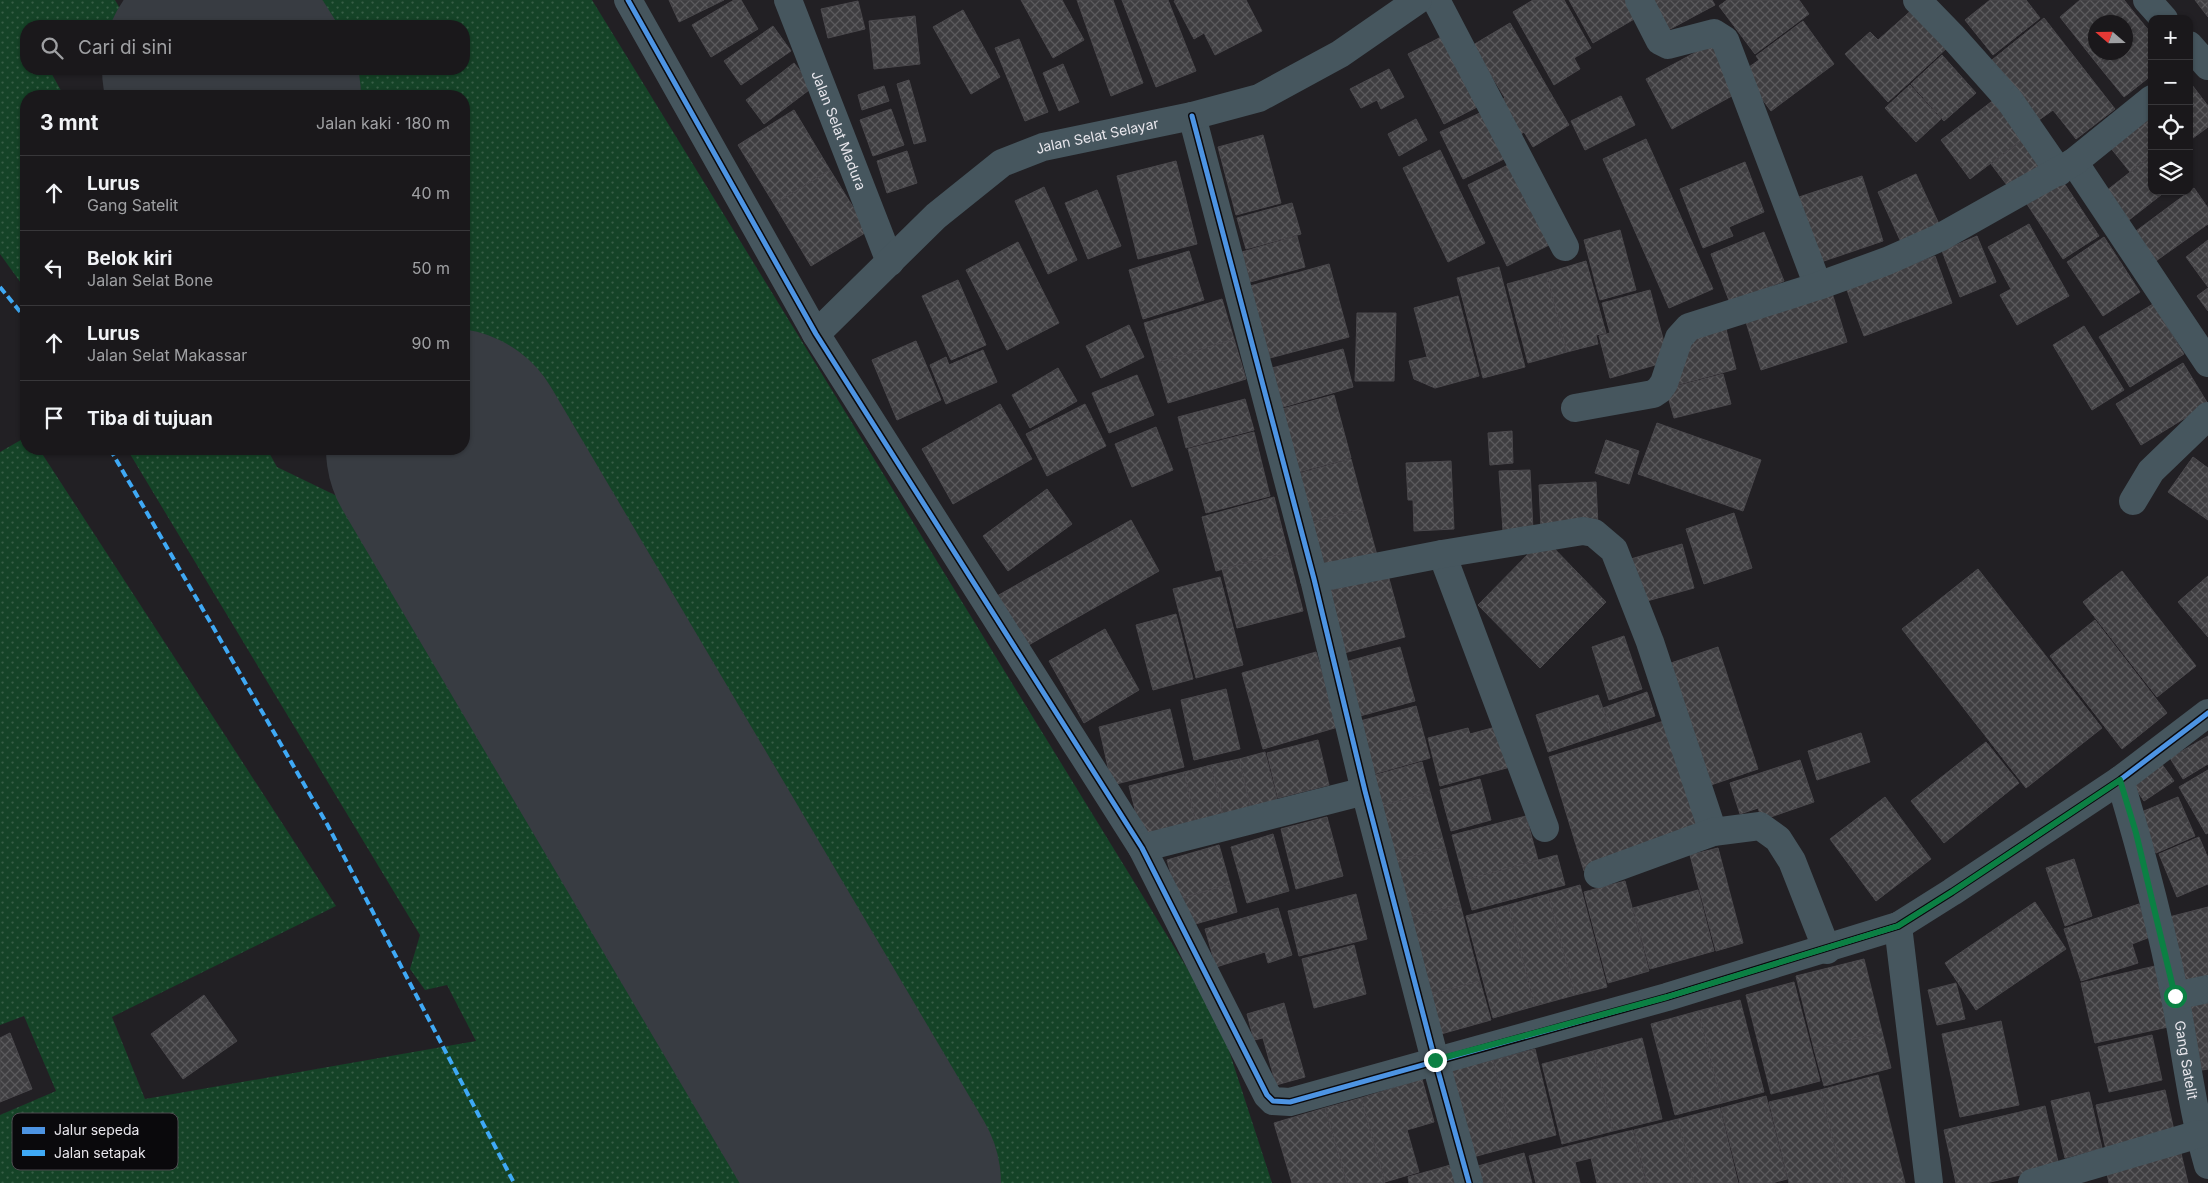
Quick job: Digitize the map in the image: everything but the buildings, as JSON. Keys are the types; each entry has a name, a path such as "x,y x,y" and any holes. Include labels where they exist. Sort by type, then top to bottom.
{"street":[{"path":"628,0 816,334 1142,848 1267,1095 1273,1102 1290,1102 1435,1060 1667,997 1827,950 1898,926 2120,780 2208,713"},
{"name":"Jalan Selat Madura","path":"788,0 890,262"},
{"name":"Jalan Selat Selayar","path":"816,334 936,216 972,184 1002,163 1043,147 1192,116 1259,98 1340,54 1418,0"},
{"path":"1436,0 1565,246"},
{"path":"1638,0 1660,41 1668,45 1714,33 1725,40 1818,286"},
{"path":"1917,0 1954,36 2067,167 2208,363"},
{"path":"2147,0 2160,15"},
{"path":"1575,408 1653,394 1664,383 1679,338 1688,327 1818,286 1939,238 2067,167 2148,102"},
{"path":"1192,116 1314,579 1365,791 1469,1183"},
{"path":"2133,501 2151,471 2208,416"},
{"path":"1314,579 1442,554 1583,530 1594,533 1606,541 1614,550 1650,642 1713,832"},
{"path":"1442,554 1546,828"},
{"name":"Gang Satelit","path":"2120,780 2136,833 2175,996 2199,1134 2208,1163"},
{"path":"1142,848 1365,791"},
{"path":"1598,874 1713,832 1760,826 1778,839 1792,861 1827,950"},
{"path":"1898,926 1930,1183"},
{"path":"2175,996 2208,989"},
{"path":"2032,1183 2199,1134"}],"green space":[{"path":"0,0 115,0 127,20 20,20 20,75 52,75 61,90 20,90 20,282 0,254"},
{"path":"258,0 592,0 1219,1020 1272,1183 953,1183 470,360 470,90 310,90 302,75 470,75 470,20 270,20"},
{"path":"20,440 20,455 43,455 336,906 112,1017 145,1099 476,1041 447,985 425,990 410,969 420,935 131,455 270,455 277,467 428,540 806,1183 0,1183 0,1115 56,1091 24,1016 0,1025 0,452"}],"runway":[{"path":"227,75 236,90"},
{"path":"451,455 880,1183"}],"marked path":[{"path":"0,287 20,312"},
{"path":"113,455 327,824 514,1183"}],"cycle path":[{"path":"628,0 816,334 1142,848 1267,1095 1273,1101 1290,1102 1667,997 1898,926 2120,780 2208,713"},
{"path":"1192,116 1314,579 1365,791 1469,1183"}],"route":[{"path":"1435,1060 1667,997 1827,950 1898,926 2120,780 2136,833 2175,996"}]}
